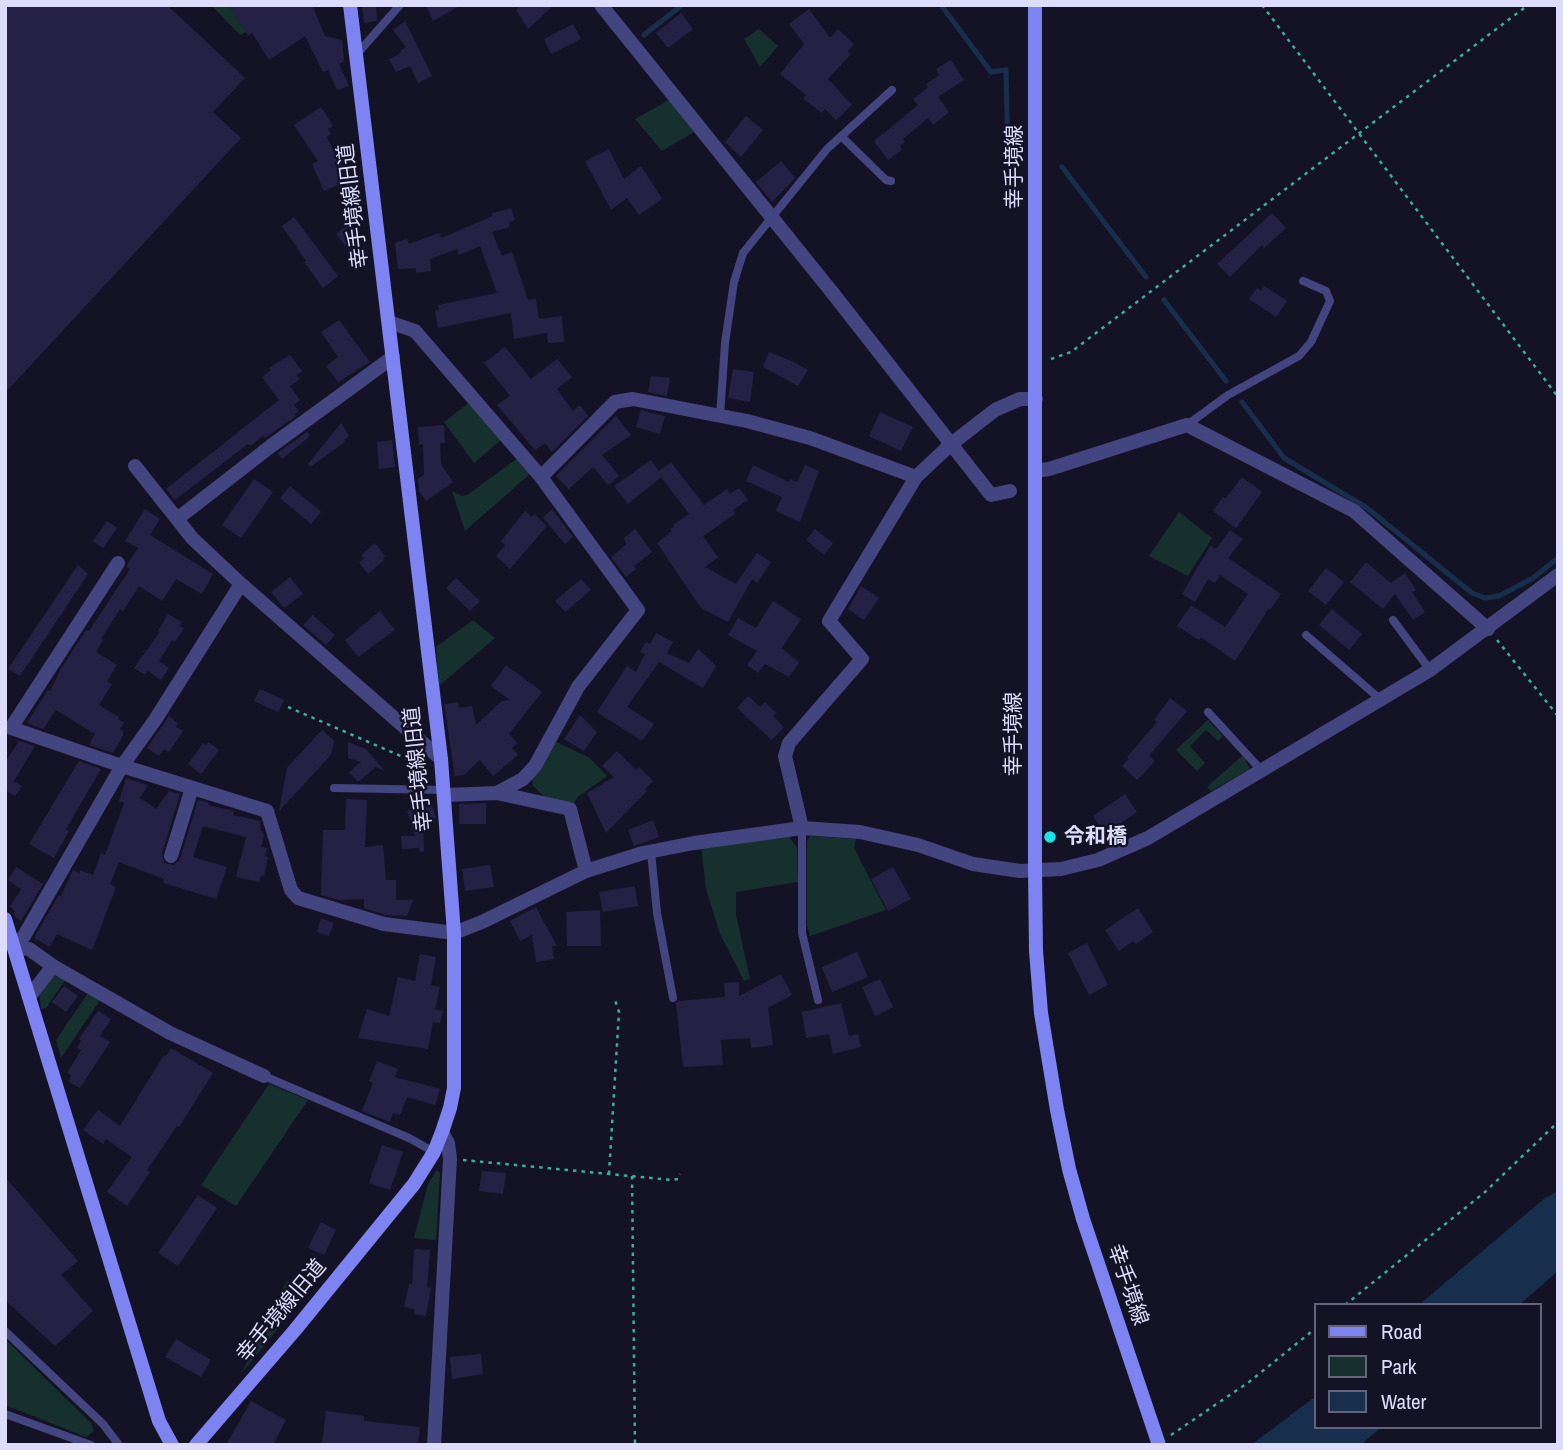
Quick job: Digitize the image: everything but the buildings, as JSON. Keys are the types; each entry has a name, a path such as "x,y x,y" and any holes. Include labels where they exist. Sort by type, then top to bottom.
{"street":[{"name":"幸手境線旧道","path":"196,1445 295,1330 414,1184 434,1152 450,1108 454,1088 456,1034 453,933 442,767 350,5"},
{"path":"601,5 991,495 1010,491"},
{"name":"幸手境線","path":"1035,5 1035,871 1036,951 1041,1013 1069,1169 1100,1272 1159,1444"},
{"path":"390,322 415,331 541,477 638,610 578,687 535,766 523,779 497,793"},
{"path":"177,519 393,357"},
{"path":"541,477 615,402 634,399 810,438 916,477"},
{"path":"802,828 785,756 789,743 862,659 829,621 916,477 950,444 1010,401 1035,399"},
{"path":"1035,471 1049,469 1187,425 1354,511 1488,629"},
{"path":"135,466 192,538 442,767"},
{"path":"118,563 8,727 267,811 291,890 298,898 383,924 453,933 482,922 586,871 694,843 802,828 860,832 918,845 973,864 1035,871 1061,869 1098,860 1148,838 1430,670 1558,575"},
{"path":"14,947 24,936 122,766 155,720 241,584"},
{"path":"171,856 192,788"},
{"path":"444,793 497,793 570,809 586,871"},
{"path":"5,919 159,1421 172,1445"},
{"path":"14,947 29,949 53,966 170,1033 264,1076"},
{"path":"29,996 53,966"},
{"path":"434,1445 450,1159 449,1143 442,1132"}],"lane":[{"path":"356,54 400,5"},
{"path":"720,416 724,343 734,282 743,253 827,149 892,90"},
{"path":"841,136 886,180 891,181"},
{"path":"1187,425 1228,395 1299,356 1305,349 1330,301 1326,291 1303,281"},
{"path":"1394,620 1430,670"},
{"path":"1306,635 1380,699"},
{"path":"1209,712 1262,771"},
{"path":"334,788 444,793"},
{"path":"802,828 803,933 817,1000"},
{"path":"651,852 657,912 673,998"},
{"path":"264,1076 409,1138 434,1152"},
{"path":"5,1331 103,1424 119,1445"},
{"path":"5,1413 91,1445"}],"path":[{"path":"1262,5 1558,397"},
{"path":"1036,360 1062,358 1071,352 1528,5"},
{"path":"1488,629 1558,716"},
{"path":"288,708 442,767"},
{"path":"609,1174 619,1012 615,1000"},
{"path":"1347,1303 1485,1192 1558,1122"},
{"path":"450,1159 672,1180 678,1179 680,1174"},
{"path":"632,1176 635,1445"},
{"path":"1159,1444 1249,1382 1314,1330"}],"green space":[{"path":"211,5 228,5 246,32 240,35"},
{"path":"759,29 778,46 760,67 744,39"},
{"path":"669,100 694,132 662,151 635,119"},
{"path":"470,402 501,440 474,463 444,422"},
{"path":"518,458 531,473 465,531 452,491 462,496 467,495"},
{"path":"1179,512 1212,538 1188,576 1149,556"},
{"path":"473,620 495,638 439,686 436,647"},
{"path":"1208,720 1223,736 1218,741 1206,730 1190,746 1205,763 1197,771 1176,750"},
{"path":"555,741 590,758 607,776 578,797 574,803 548,800 533,786 532,779"},
{"path":"1243,755 1250,769 1211,791 1207,787"},
{"path":"788,835 797,848 798,882 736,892 736,915 750,979 744,981 720,934 706,889 701,846"},
{"path":"810,836 856,839 854,848 886,910 810,936 807,925 807,841"},
{"path":"53,976 66,979 46,1008 41,1009 39,993"},
{"path":"88,993 100,1000 61,1058 56,1040"},
{"path":"269,1084 308,1100 236,1206 201,1185"},
{"path":"437,1170 440,1173 436,1240 414,1238 428,1184"},
{"path":"287,1281 310,1289 241,1374"},
{"path":"5,1339 91,1423 94,1431 86,1437 5,1405"}],"water":[{"path":"1558,1191 1558,1271 1521,1303 1421,1303 1545,1198"},
{"path":"1314,1398 1314,1429 1380,1429 1360,1445 1251,1445"}],"waterway":[{"path":"644,35 682,5"},
{"path":"941,5 991,72 1006,70 1008,165"},
{"path":"1062,167 1146,277"},
{"path":"1164,300 1226,381"},
{"path":"1242,402 1284,458 1367,508 1472,593 1485,598 1499,596 1533,578 1558,558"}],"place":[{"name":"令和橋","path":"1050,837"}]}
